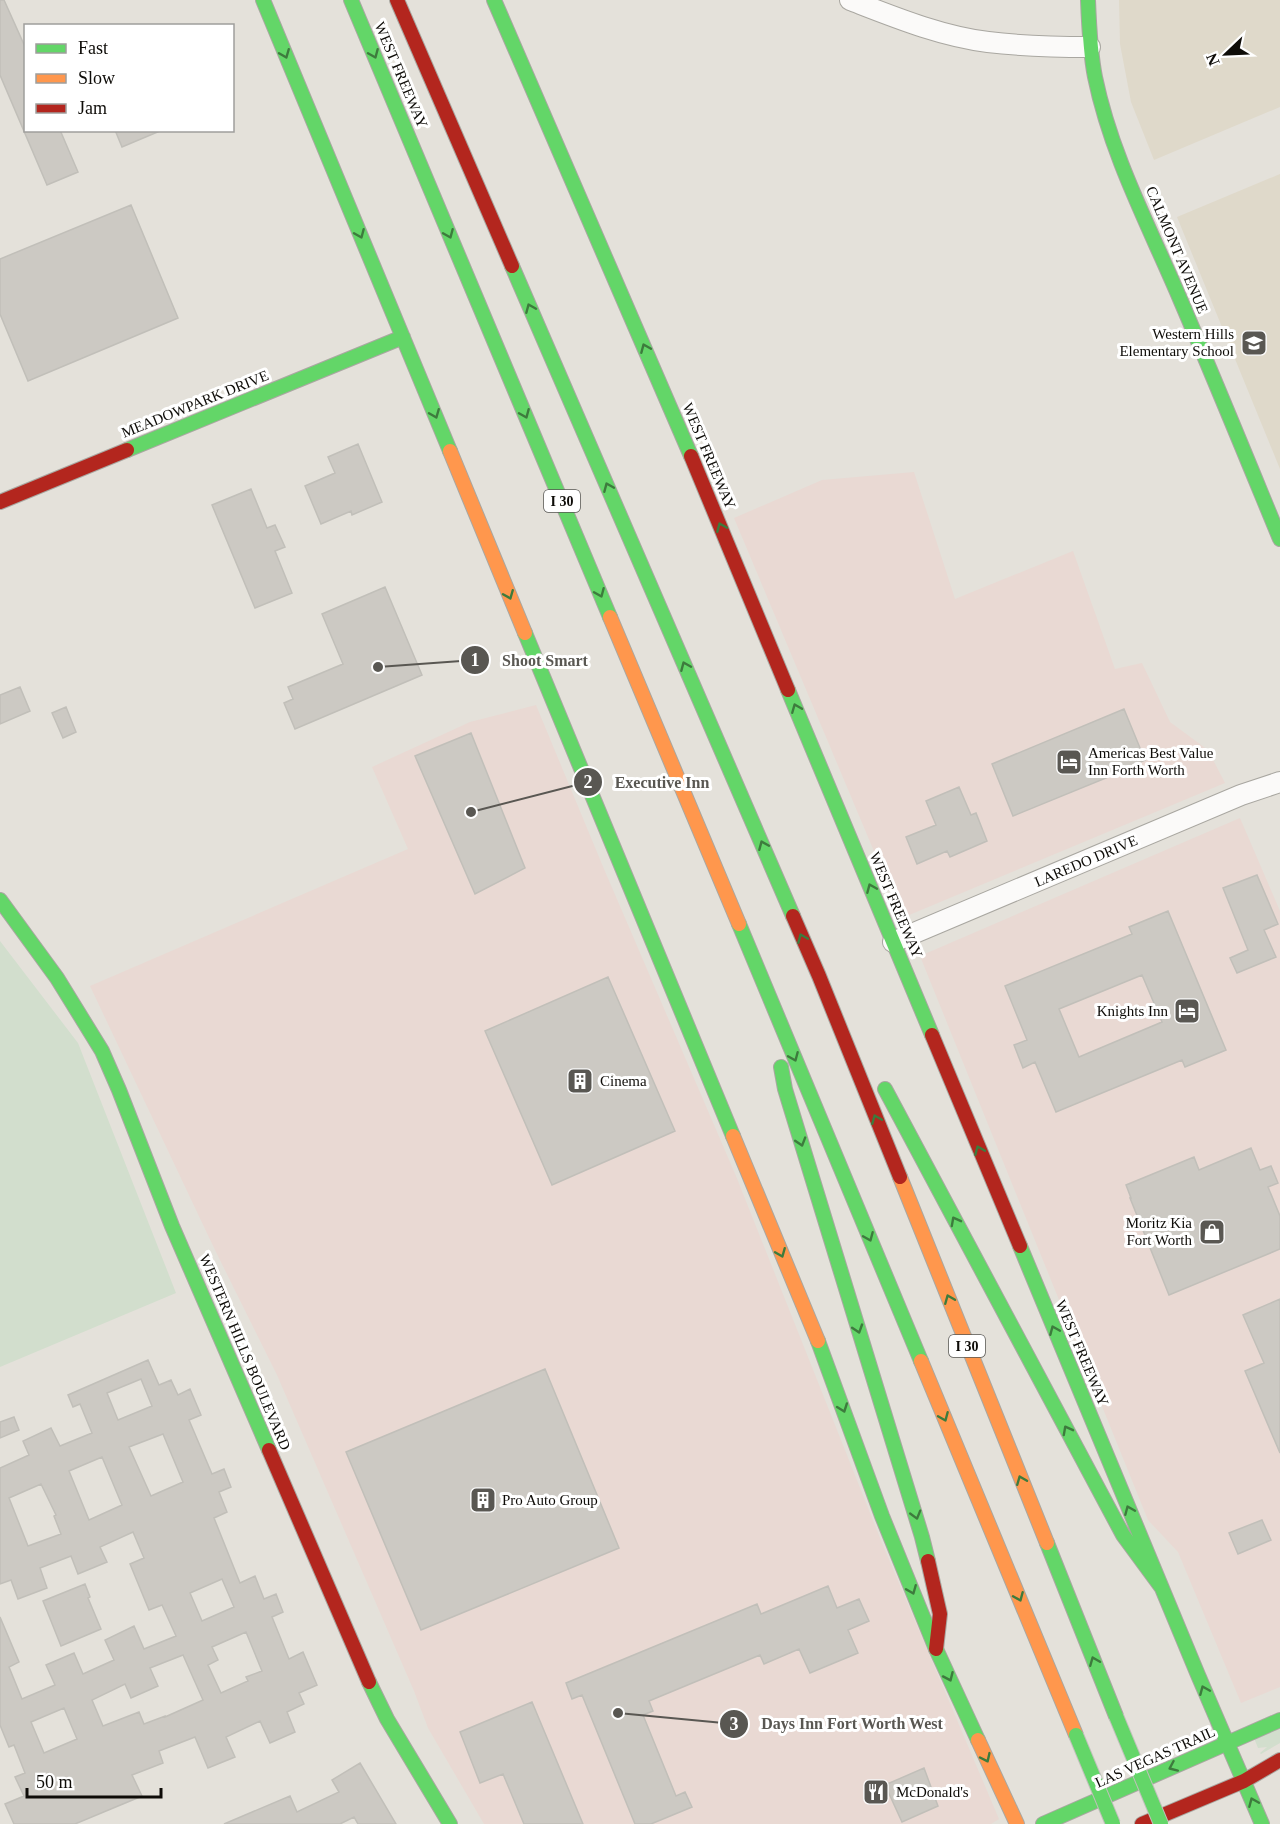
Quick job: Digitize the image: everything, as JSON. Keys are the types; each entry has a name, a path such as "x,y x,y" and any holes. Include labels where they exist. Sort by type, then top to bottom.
{"main road":[{"path":"263,0 823,1353 882,1516 936,1649 1017,1824"},
{"name":"WEST FREEWAY","path":"351,0 772,1003 1113,1824"},
{"name":"WEST FREEWAY","path":"397,0 819,976 1161,1824"},
{"name":"WEST FREEWAY","path":"494,0 673,413 1262,1824"},
{"name":"CALMONT AVENUE","path":"1088,0 1087,23 1095,85 1118,153 1226,404 1280,539"},
{"name":"MEADOWPARK DRIVE","path":"0,502 403,337"},
{"name":"WESTERN HILLS BOULEVARD","path":"0,900 57,978 102,1051 172,1226 360,1664 387,1719 450,1824"},
{"path":"819,976 852,1024"},
{"path":"772,1003 785,1089 922,1537 940,1614 936,1649"},
{"path":"877,1073 1123,1535 1162,1588"},
{"name":"LAS VEGAS TRAIL","path":"1043,1824 1280,1720"},
{"path":"1142,1824 1244,1781 1280,1760"}],"street":[{"path":"850,0 903,21 986,42 1090,47"},
{"name":"LAREDO DRIVE","path":"893,942 1241,795 1280,782"}],"shaded area":[{"path":"1119,0 1280,0 1280,107 1154,160 1131,102 1120,44"},
{"name":"Western Hills Elementary School","path":"1280,174 1280,469 1177,217"},
{"path":"914,472 955,599 1073,551 1115,669 1142,663 1170,722 1208,750 1225,783 902,918 734,518 822,480"},
{"path":"536,705 736,1176 882,1543 999,1819 991,1824 484,1824 428,1728 277,1375 90,986 408,849 372,767 470,722"},
{"path":"1240,818 1280,911 1280,1687 1241,1703 1178,1552 1148,1520 920,956"}],"green space":[{"path":"0,941 78,1043 176,1293 0,1367"},
{"path":"1280,1728 1280,1743 1261,1754 1267,1747 1258,1748 1254,1738"}],"building":[{"path":"0,0 4,0 24,45 24,131 0,75"},
{"path":"24,132 61,132 78,172 47,185"},
{"path":"116,132 158,132 122,147"},
{"path":"131,205 178,318 28,381 0,314 0,259"},
{"path":"358,444 382,502 352,515 351,511 321,524 305,486 335,473 328,457"},
{"path":"251,489 267,528 275,525 285,547 275,551 292,593 255,608 212,505"},
{"path":"385,587 422,675 295,729 284,703 293,699 288,687 343,664 322,614"},
{"path":"20,687 30,711 0,724 0,695"},
{"path":"66,707 76,732 63,738 52,713"},
{"name":"Americas Best Value Inn Forth Worth","path":"1124,709 1145,760 1013,816 992,764"},
{"path":"471,733 525,868 475,894 415,756"},
{"path":"959,787 971,815 976,813 987,841 950,857 947,851 917,864 906,837 936,825 926,801"},
{"path":"1257,875 1278,924 1264,930 1276,957 1237,973 1230,958 1248,950 1223,888"},
{"name":"Knights Inn","path":"1168,911 1226,1050 1185,1067 1182,1060 1056,1112 1035,1062 1023,1068 1014,1045 1027,1040 1005,986 1132,934 1129,927","holes":["1142,975 1162,1022 1079,1057 1059,1009"]},
{"name":"Cinema","path":"608,977 675,1131 552,1185 485,1031"},
{"name":"Moritz Kia Fort Worth","path":"1251,1148 1260,1170 1271,1166 1278,1183 1268,1187 1280,1216 1280,1249 1169,1295 1126,1185 1194,1157 1199,1170"},
{"path":"1280,1299 1280,1453 1245,1371 1264,1363 1243,1315"},
{"path":"148,1360 159,1385 171,1380 178,1395 190,1389 201,1415 189,1420 212,1474 224,1469 231,1487 219,1492 227,1512 214,1518 240,1583 255,1576 264,1599 276,1594 283,1612 272,1617 289,1659 303,1652 317,1685 299,1693 304,1704 287,1712 295,1732 270,1743 260,1721 226,1737 235,1757 208,1768 195,1737 159,1751 163,1763 132,1775 142,1796 75,1824 14,1824 5,1804 24,1796 15,1777 25,1773 14,1745 9,1747 0,1725 0,1617 19,1662 9,1667 22,1699 55,1685 46,1665 74,1653 83,1674 114,1660 105,1640 134,1626 144,1649 176,1636 162,1605 149,1610 130,1564 144,1558 133,1532 100,1547 107,1562 78,1574 71,1556 40,1568 47,1588 18,1599 11,1580 0,1584 0,1468 29,1455 23,1441 51,1428 60,1446 92,1433 80,1404 73,1407 68,1395","holes":["141,1379 152,1406 118,1420 107,1393","163,1434 183,1482 151,1496 129,1447","102,1457 122,1505 89,1520 69,1471","41,1484 56,1515 54,1516 61,1534 28,1546 9,1498","222,1579 234,1607 202,1621 190,1593","246,1632 262,1671 246,1677 248,1681 221,1693 208,1665 218,1660 212,1647","183,1655 203,1700 144,1724 139,1712 103,1726 92,1700 125,1684 131,1698 158,1686 150,1668","64,1708 77,1739 44,1753 31,1722"]},
{"name":"Pro Auto Group","path":"545,1369 619,1548 421,1630 346,1452"},
{"path":"14,1417 19,1430 0,1438 0,1422"},
{"path":"1262,1520 1271,1540 1238,1554 1229,1533"},
{"path":"85,1584 90,1597 88,1598 101,1629 61,1646 43,1601"},
{"path":"828,1586 837,1608 859,1599 869,1621 848,1630 858,1653 810,1673 799,1649 764,1664 760,1655 649,1701 653,1711 643,1715 676,1796 685,1792 692,1807 651,1824 635,1824 582,1695 572,1699 566,1683 757,1604 761,1614"},
{"path":"532,1702 583,1824 524,1824 503,1774 480,1783 460,1732"},
{"path":"360,1763 396,1824 358,1824 354,1817 340,1824 224,1824 290,1796 297,1812 339,1792 332,1780"},
{"path":"924,1768 938,1806 902,1822 885,1785"}],"traffic: fast":[{"path":"263,0 450,451"},
{"path":"351,0 610,617"},
{"path":"494,0 691,456"},
{"path":"1088,0 1093,68 1111,134 1132,190 1193,329 1280,539"},
{"path":"512,266 793,916"},
{"path":"127,450 403,337"},
{"path":"525,633 733,1136"},
{"path":"788,690 932,1035"},
{"path":"0,900 57,978 102,1051 172,1226 269,1450"},
{"path":"739,924 921,1361"},
{"path":"781,1067 785,1089 928,1561"},
{"path":"885,1089 1123,1535 1162,1588"},
{"path":"1020,1246 1262,1824"},
{"path":"818,1341 882,1516 936,1649 978,1740"},
{"path":"1047,1543 1116,1716"},
{"path":"369,1682 387,1719 450,1824"},
{"path":"1116,1716 1161,1824"},
{"path":"1043,1824 1280,1720"},
{"path":"1076,1735 1113,1824"}],"traffic: slow":[{"path":"450,451 525,633"},
{"path":"610,617 739,924"},
{"path":"733,1136 818,1341"},
{"path":"900,1177 1047,1543"},
{"path":"921,1361 1076,1735"},
{"path":"978,1740 1017,1824"}],"traffic: jam":[{"path":"397,0 512,266"},
{"path":"0,502 127,450"},
{"path":"691,456 788,690"},
{"path":"793,916 900,1177"},
{"path":"932,1035 1020,1246"},
{"path":"269,1450 369,1682"},
{"path":"928,1561 940,1614 936,1649"},
{"path":"1142,1824 1244,1781 1280,1760"}],"place":[{"name":"Western Hills Elementary School","path":"1254,343"},
{"name":"Shoot Smart","path":"378,667"},
{"name":"Americas Best Value Inn Forth Worth","path":"1069,762"},
{"name":"Executive Inn","path":"471,812"},
{"name":"Knights Inn","path":"1187,1011"},
{"name":"Cinema","path":"580,1081"},
{"name":"Moritz Kia Fort Worth","path":"1212,1232"},
{"name":"Pro Auto Group","path":"483,1500"},
{"name":"Days Inn Fort Worth West","path":"618,1713"},
{"name":"McDonald's","path":"876,1792"}]}
